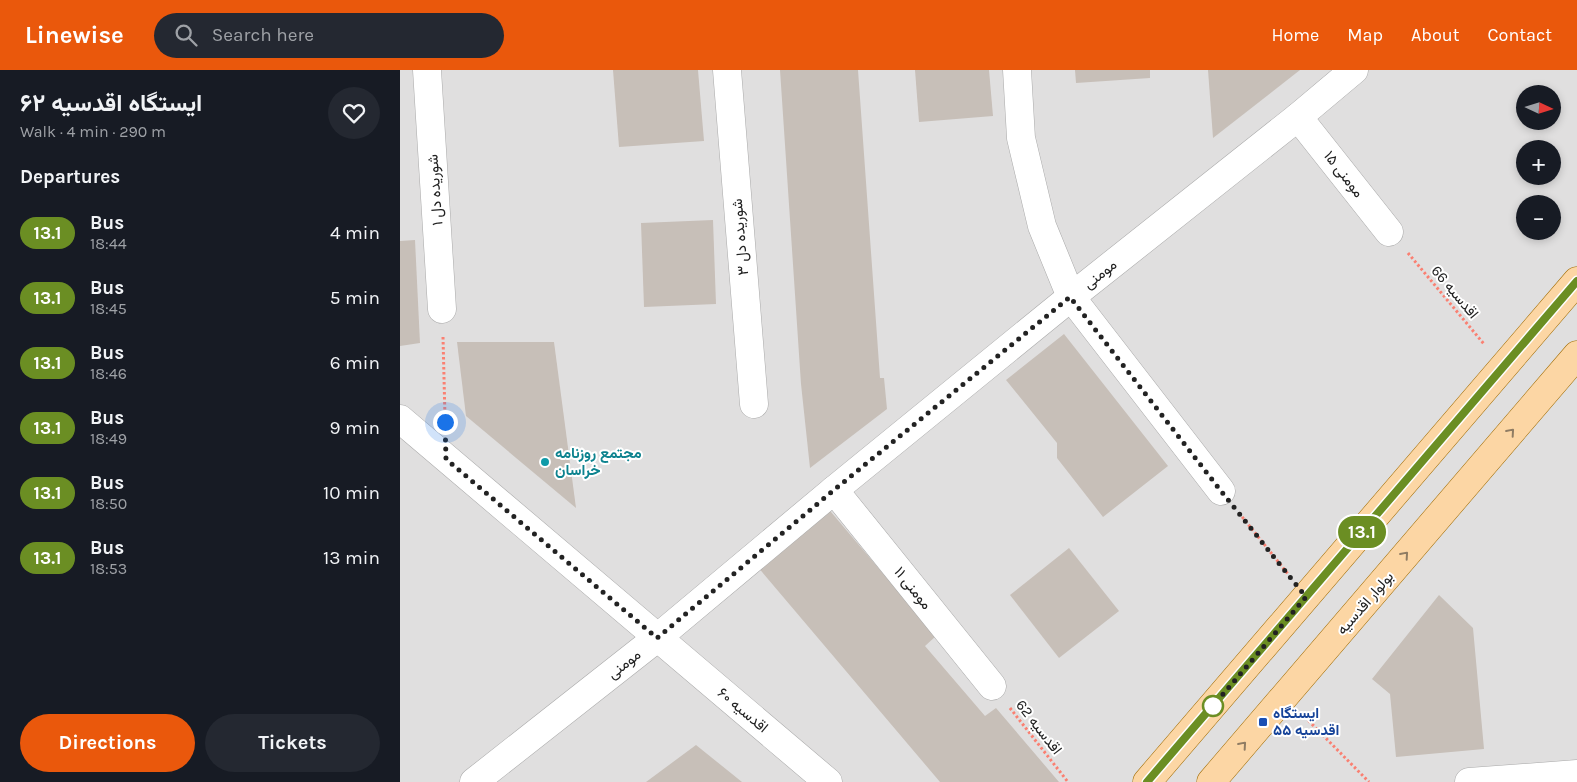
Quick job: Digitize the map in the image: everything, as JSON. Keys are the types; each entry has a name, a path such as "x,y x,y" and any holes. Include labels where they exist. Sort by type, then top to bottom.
{"main road":[{"path":"1147,782 1577,281"},
{"name":"بولوار اقدسیه","path":"1211,782 1577,355"}],"street":[{"name":"شوریده دل ۱","path":"427,70 442,309"},
{"name":"شوریده دل ۳","path":"727,70 754,404"},
{"path":"1017,70 1021,138 1042,226 1070,297 1221,491"},
{"name":"مومنی","path":"474,782 657,638 1070,297 1298,117 1354,70"},
{"name":"مومنی ۱۵","path":"1298,117 1390,232"},
{"name":"اقدسیه ۶۰","path":"400,419 828,782"},
{"name":"مومنی ۱۱","path":"834,490 992,686"},
{"path":"1469,782 1577,774"}],"path":[{"name":"اقدسیه 66","path":"1390,232 1503,367"},
{"path":"442,309 446,459"},
{"path":"1221,491 1306,597"},
{"name":"اقدسیه 62","path":"992,686 1068,782"},
{"path":"1284,696 1370,782"}],"shaded area":[{"path":"400,70 1577,70 1577,782 400,782"}],"building":[{"path":"613,70 698,70 704,141 619,147"},
{"path":"780,70 858,70 880,378 884,378 887,409 810,468 801,384"},
{"path":"915,70 989,70 993,116 919,122"},
{"path":"1075,70 1150,70 1150,78 1076,83"},
{"path":"1208,70 1300,70 1213,138"},
{"path":"713,220 716,304 644,307 641,223"},
{"path":"415,240 420,343 400,346 400,241"},
{"path":"1064,334 1168,466 1103,517 1057,458 1057,443 1006,380"},
{"name":"مجتمع روزنامه خراسان","path":"457,342 554,342 576,508 466,416"},
{"path":"810,510 831,512 936,636 925,646 985,716 996,708 1059,782 940,782 751,559"},
{"path":"1069,548 1119,611 1059,658 1010,595"},
{"path":"1439,595 1473,628 1484,749 1396,757 1390,694 1372,679"},
{"path":"696,745 742,782 646,782"}],"bus line":[{"name":"13.1","path":"1147,782 1577,281"}],"place":[{"name":"مجتمع روزنامه خراسان","path":"545,462"},
{"name":"ایستگاه اقدسیه ۵۵","path":"1263,722"}],"route":[{"path":"445,422 446,459 657,638 1070,297 1306,597 1213,706"}]}
